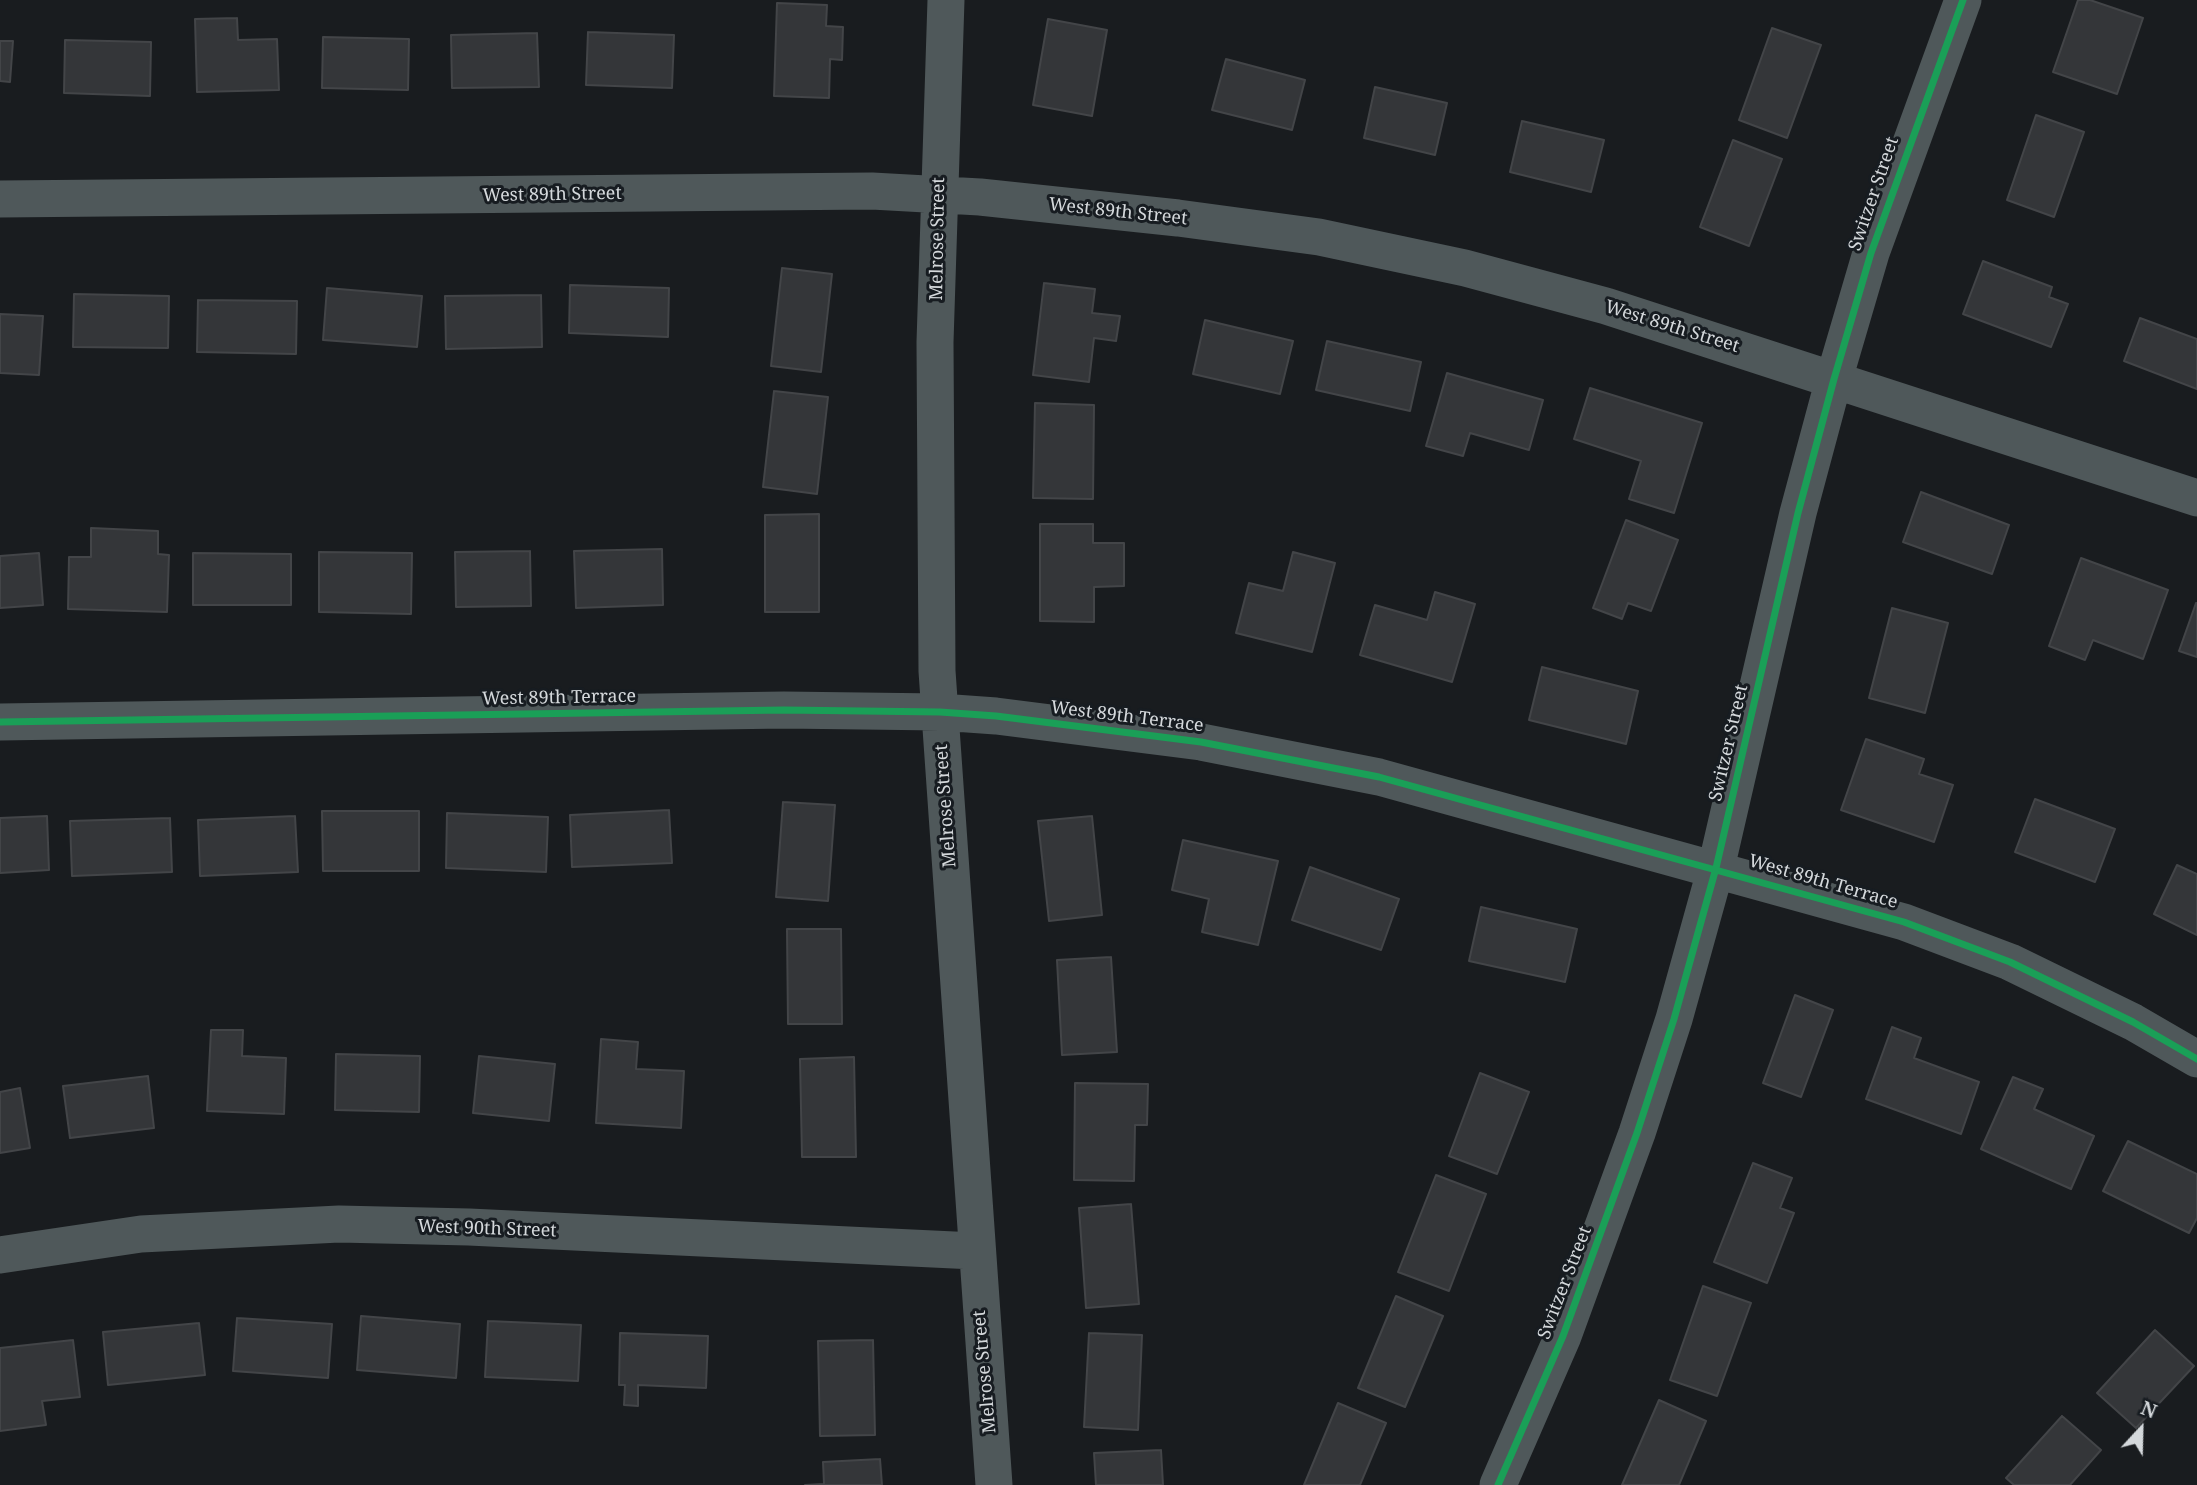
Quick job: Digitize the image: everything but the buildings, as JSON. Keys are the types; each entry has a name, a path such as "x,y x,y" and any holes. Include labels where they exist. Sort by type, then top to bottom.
{"street":[{"name":"Melrose Street","path":"946,0 935,356 936,657 975,1251 994,1485"},
{"name":"Switzer Street","path":"1499,1485 1563,1336 1637,1133 1674,1019 1716,868 1798,513 1834,379 1871,253 1963,0"},
{"name":"West 89th Street","path":"0,199 872,191 939,194 1178,218 1320,237 1465,268 1606,306 2197,498"},
{"name":"West 89th Terrace","path":"0,722 784,710 940,712 996,716 1215,744 1379,777 1904,922 2010,962 2133,1022 2197,1059"},
{"name":"West 90th Street","path":"0,1255 141,1234 339,1224 469,1227 907,1251 975,1251"}],"cycle path":[{"path":"1498,1485 1563,1336 1637,1133 1674,1019 1716,868 1798,513 1834,379 1871,253 1963,0"},
{"path":"0,722 784,710 940,712 996,716 1201,742 1379,777 1904,922 2010,962 2133,1022 2197,1059"}]}
